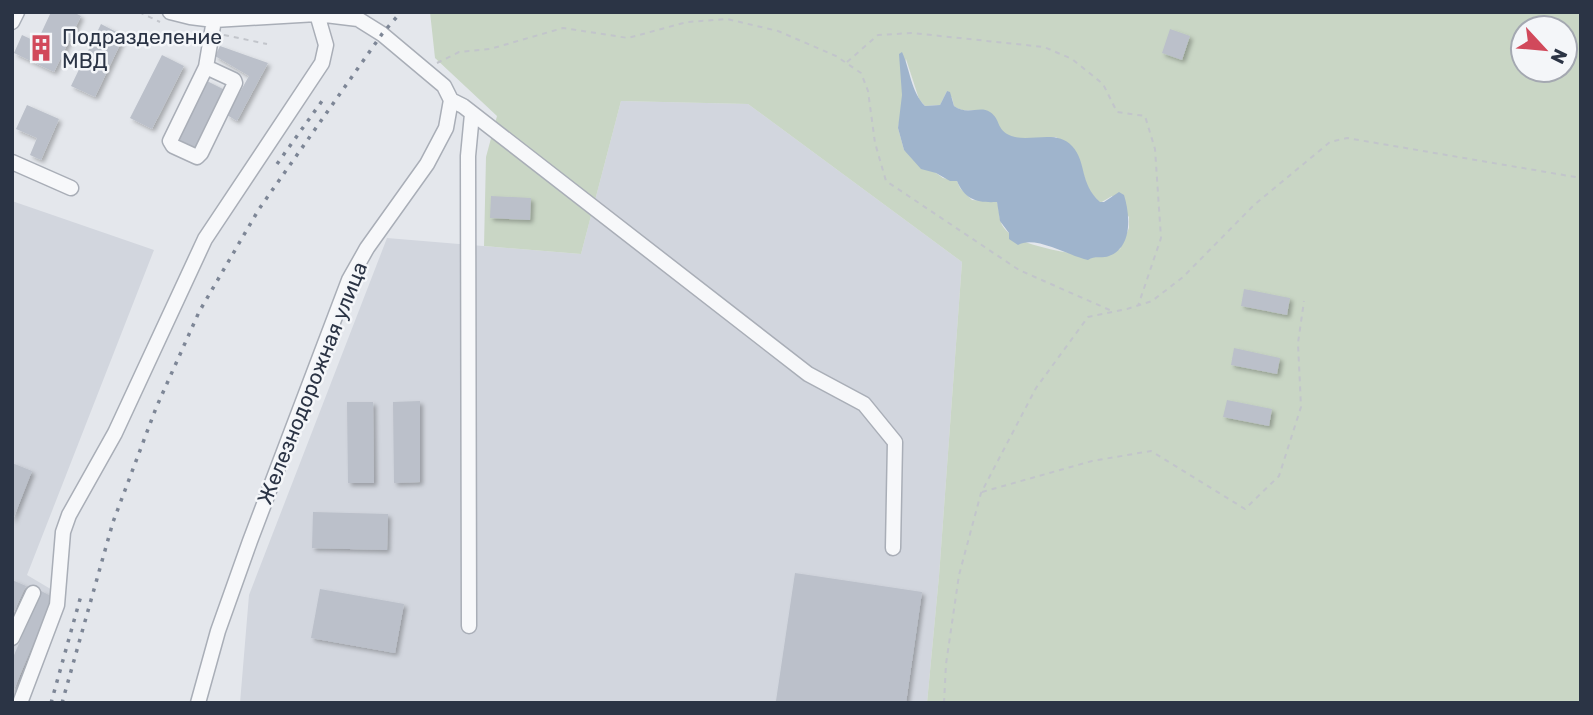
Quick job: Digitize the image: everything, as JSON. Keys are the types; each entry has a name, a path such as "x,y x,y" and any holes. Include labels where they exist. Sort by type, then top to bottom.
{"street":[{"path":"12,22 17,12"},
{"path":"170,12 190,18 214,20 317,15 350,17 368,24 444,86 451,100 808,374 864,404 895,442 893,548"},
{"path":"20,703 57,606 63,532 69,515 115,433 205,240 322,63 326,45 317,15"},
{"path":"206,66 235,83 197,157 173,146 170,141 206,66 214,20"},
{"name":"Железнодорожная улица","path":"198,703 218,631 250,541 349,281 367,248 427,164 446,128 451,100"},
{"path":"469,626 468,156 472,114"},
{"path":"12,162 71,188"},
{"path":"12,638 33,593"}],"path":[{"path":"424,70 459,52 490,49 563,28 628,38 687,22 727,19 778,32 836,56 861,73 868,91 874,143 886,181 1019,270 1112,311"},
{"path":"846,63 878,35 912,33 1044,47 1072,59 1103,84 1117,112 1145,116 1155,149 1161,238 1138,306"},
{"path":"944,703 946,664 958,575 981,493 1036,388 1088,317 1152,301 1184,276 1254,205 1330,142 1347,138 1581,177"},
{"path":"981,493 1092,461 1151,451 1245,509 1279,476 1301,407 1298,343 1304,301"}],"shaded area":[{"path":"621,101 748,104 962,262 927,703 240,703 249,595 387,238 581,254"},
{"path":"12,201 154,250 27,575 59,594 14,703 12,703"}],"green space":[{"path":"430,12 1581,12 1581,703 927,703 962,262 748,104 621,101 581,254 484,246 486,157 497,116 435,58","holes":["906,59 919,99 925,106 940,105 947,91 954,106 961,110 984,113 1012,137 1027,140 1056,137 1079,158 1088,190 1100,203 1112,196 1129,217 1129,228 1120,249 1101,257 1092,257 1045,248 1020,240 1011,234 1002,225 997,202 972,200 957,181 943,178 904,150 898,128 902,107 902,75"]}],"water":[{"path":"902,52 914,87 925,106 940,105 947,91 950,92 954,106 964,110 990,112 1001,129 1009,135 1022,138 1060,138 1072,146 1080,159 1093,195 1100,202 1119,192 1124,195 1128,211 1128,229 1117,252 1088,260 1043,244 1018,245 1009,239 1009,233 1000,221 997,202 973,199 957,181 950,181 921,169 904,150 898,128 902,95 899,54"}],"building":[{"name":"Подразделение МВД","path":"51,12 73,12 81,16 54,72 14,53 22,35 37,42"},
{"name":"Подразделение МВД","path":"101,24 124,36 95,97 71,86"},
{"path":"1170,29 1190,36 1182,60 1162,53"},
{"path":"220,46 268,63 237,121 227,115 249,76 215,56"},
{"name":"Подразделение МВД","path":"162,55 184,66 152,129 130,118"},
{"path":"207,81 227,91 197,151 177,141"},
{"path":"27,105 59,119 41,160 30,155 37,138 16,129"},
{"path":"491,196 531,198 530,220 490,218"},
{"path":"1244,289 1290,298 1287,315 1241,306"},
{"path":"1234,348 1280,358 1277,374 1231,365"},
{"path":"1227,400 1272,409 1269,426 1223,417"},
{"path":"420,401 420,482 394,483 393,402"},
{"path":"347,402 373,402 374,483 348,483"},
{"path":"12,463 32,471 12,522"},
{"path":"313,512 388,514 387,550 312,548"},
{"path":"795,573 922,592 906,703 776,701"},
{"path":"12,580 26,586 12,616"},
{"path":"320,589 404,604 395,653 311,638"},
{"path":"41,591 53,597 12,694 12,660"}],"railway":[{"path":"62,703 113,522 156,408 199,312 259,209 382,34 401,12"},
{"path":"277,164 322,101"},
{"path":"51,703 82,592"}],"place":[{"name":"Подразделение МВД","path":"41,48"}]}
